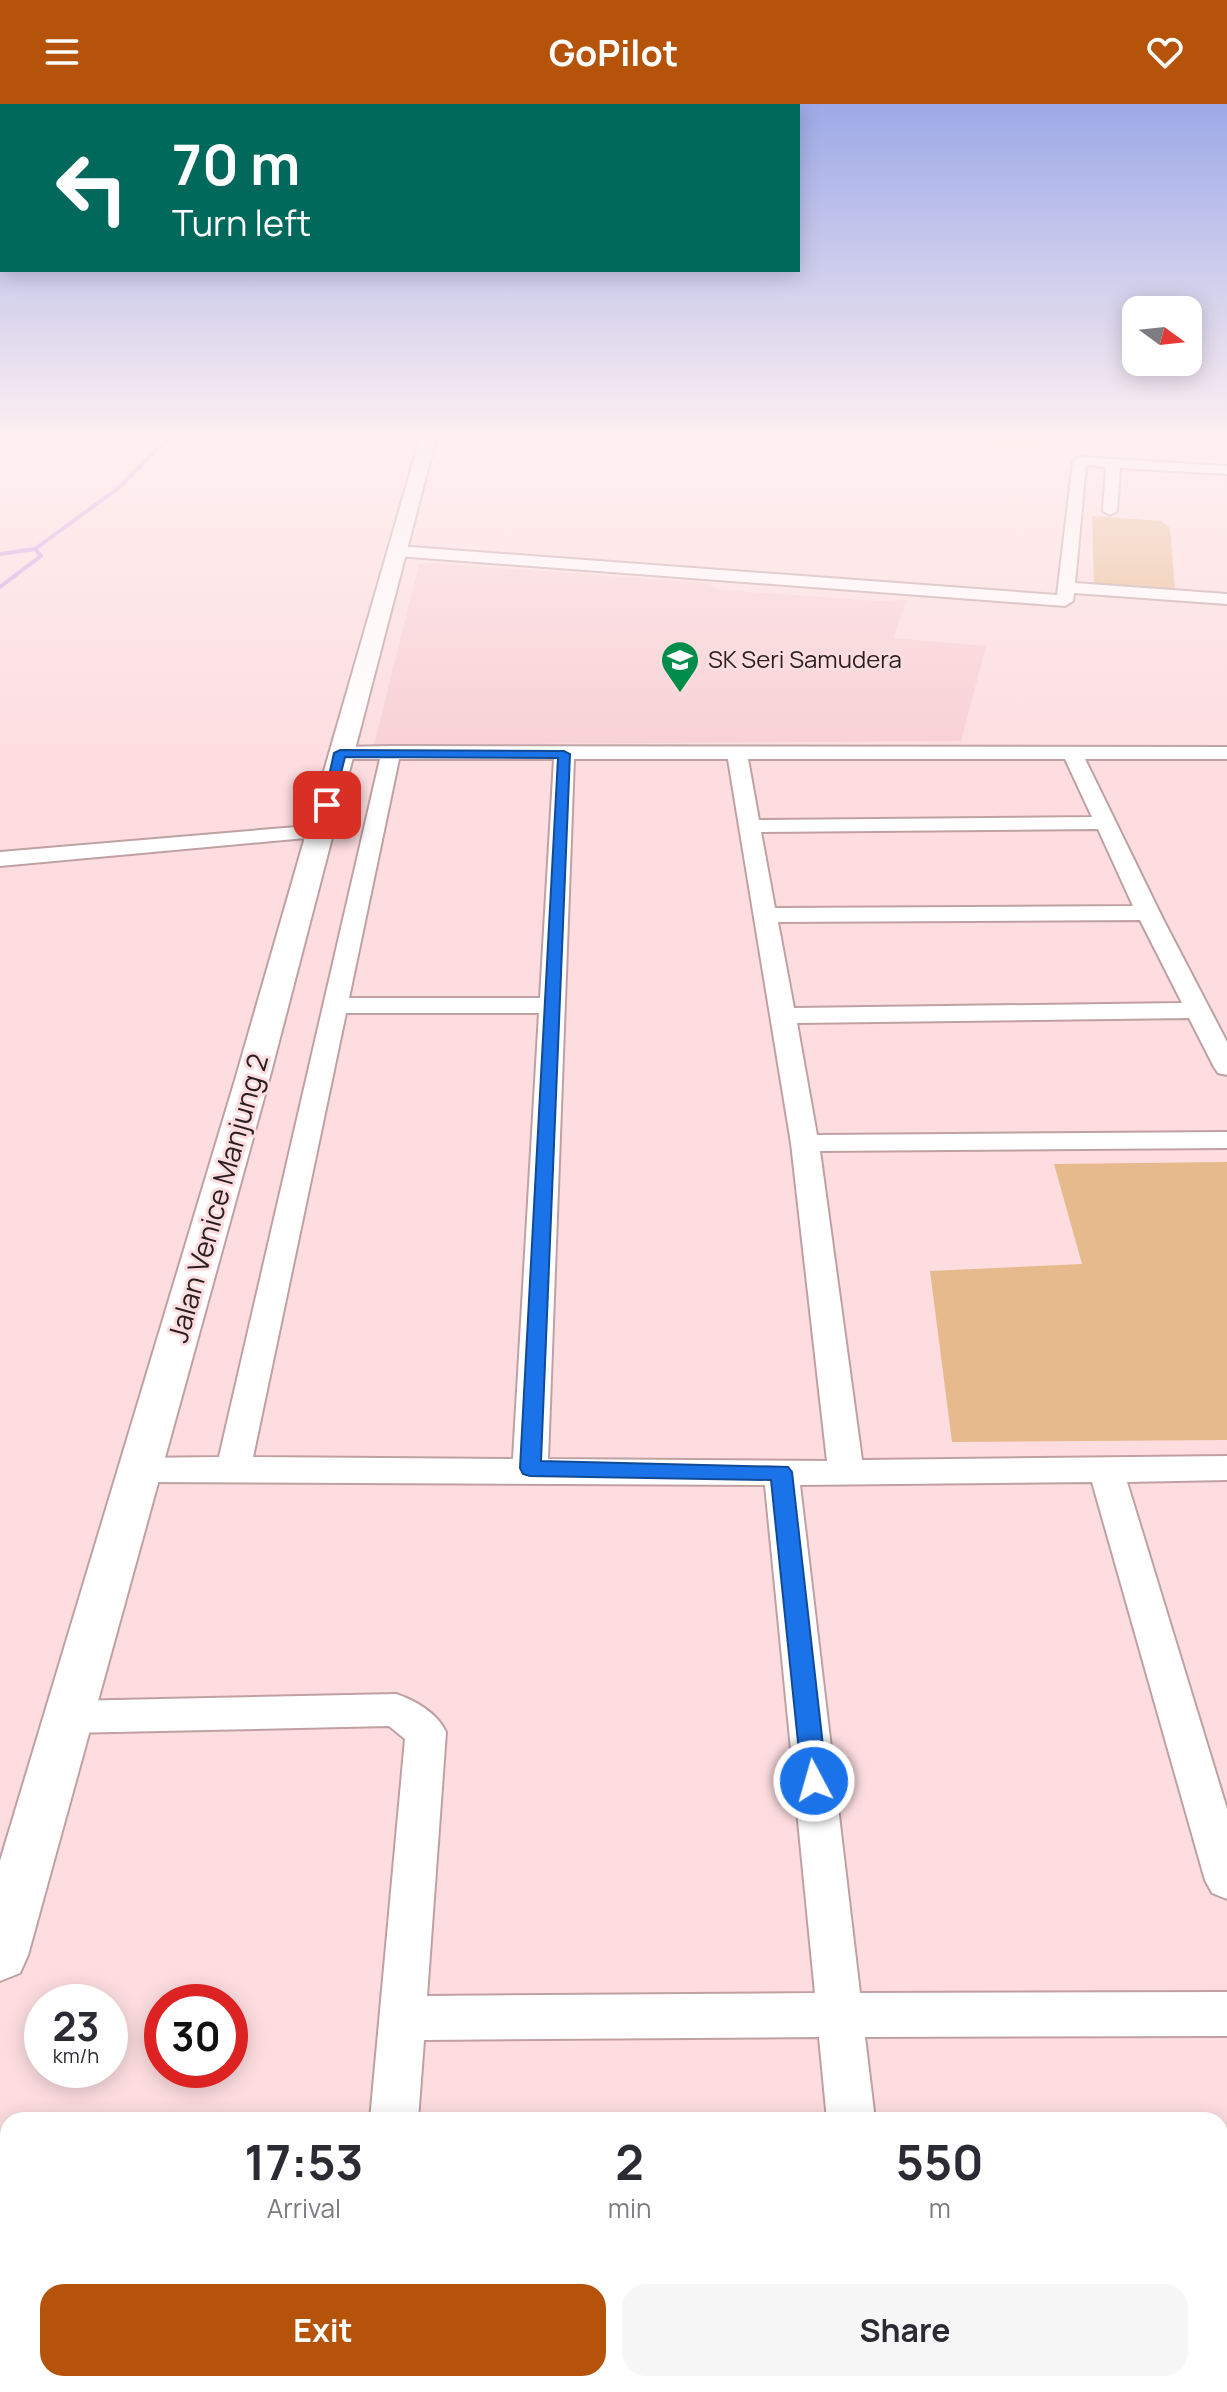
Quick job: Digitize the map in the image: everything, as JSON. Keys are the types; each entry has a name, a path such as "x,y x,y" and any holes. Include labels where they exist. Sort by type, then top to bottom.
{"street":[{"name":"Jalan Venice Manjung 2","path":"0,1955 399,545"},
{"path":"397,551 1065,601 1070,545"},
{"path":"1065,587 1227,599"},
{"path":"233,1469 391,752"},
{"path":"1072,752 1148,913 1227,1067"},
{"path":"340,753 1227,753"},
{"path":"530,1468 564,754"},
{"path":"737,754 805,1143 846,1473"},
{"path":"750,826 1105,823"},
{"path":"0,859 320,831"},
{"path":"766,915 1148,913"},
{"path":"335,1006 552,1005"},
{"path":"784,1016 1197,1010"},
{"path":"805,1143 1227,1140"},
{"path":"139,1470 530,1468 846,1473 1227,1468"},
{"path":"1106,1470 1227,1880"},
{"path":"781,1472 850,2112"},
{"path":"68,1717 396,1710 426,1732 395,2112"},
{"path":"402,2020 447,2016 1227,2014"}],"shaded area":[{"path":"1093,545 1171,545 1175,590 1094,584"},
{"name":"SK Seri Samudera","path":"419,564 707,583 721,590 878,601 907,600 893,638 986,646 961,741 374,745"},
{"path":"1227,1162 1227,1440 952,1442 930,1271 1082,1264 1054,1164"}],"waterway":[{"path":"35,549 41,545"},
{"path":"0,554 35,549"},
{"path":"0,587 41,556 35,549"}],"place":[{"name":"SK Seri Samudera","path":"680,694"}],"route":[{"path":"327,805 340,753 564,754 530,1468 781,1472 814,1781"}]}
